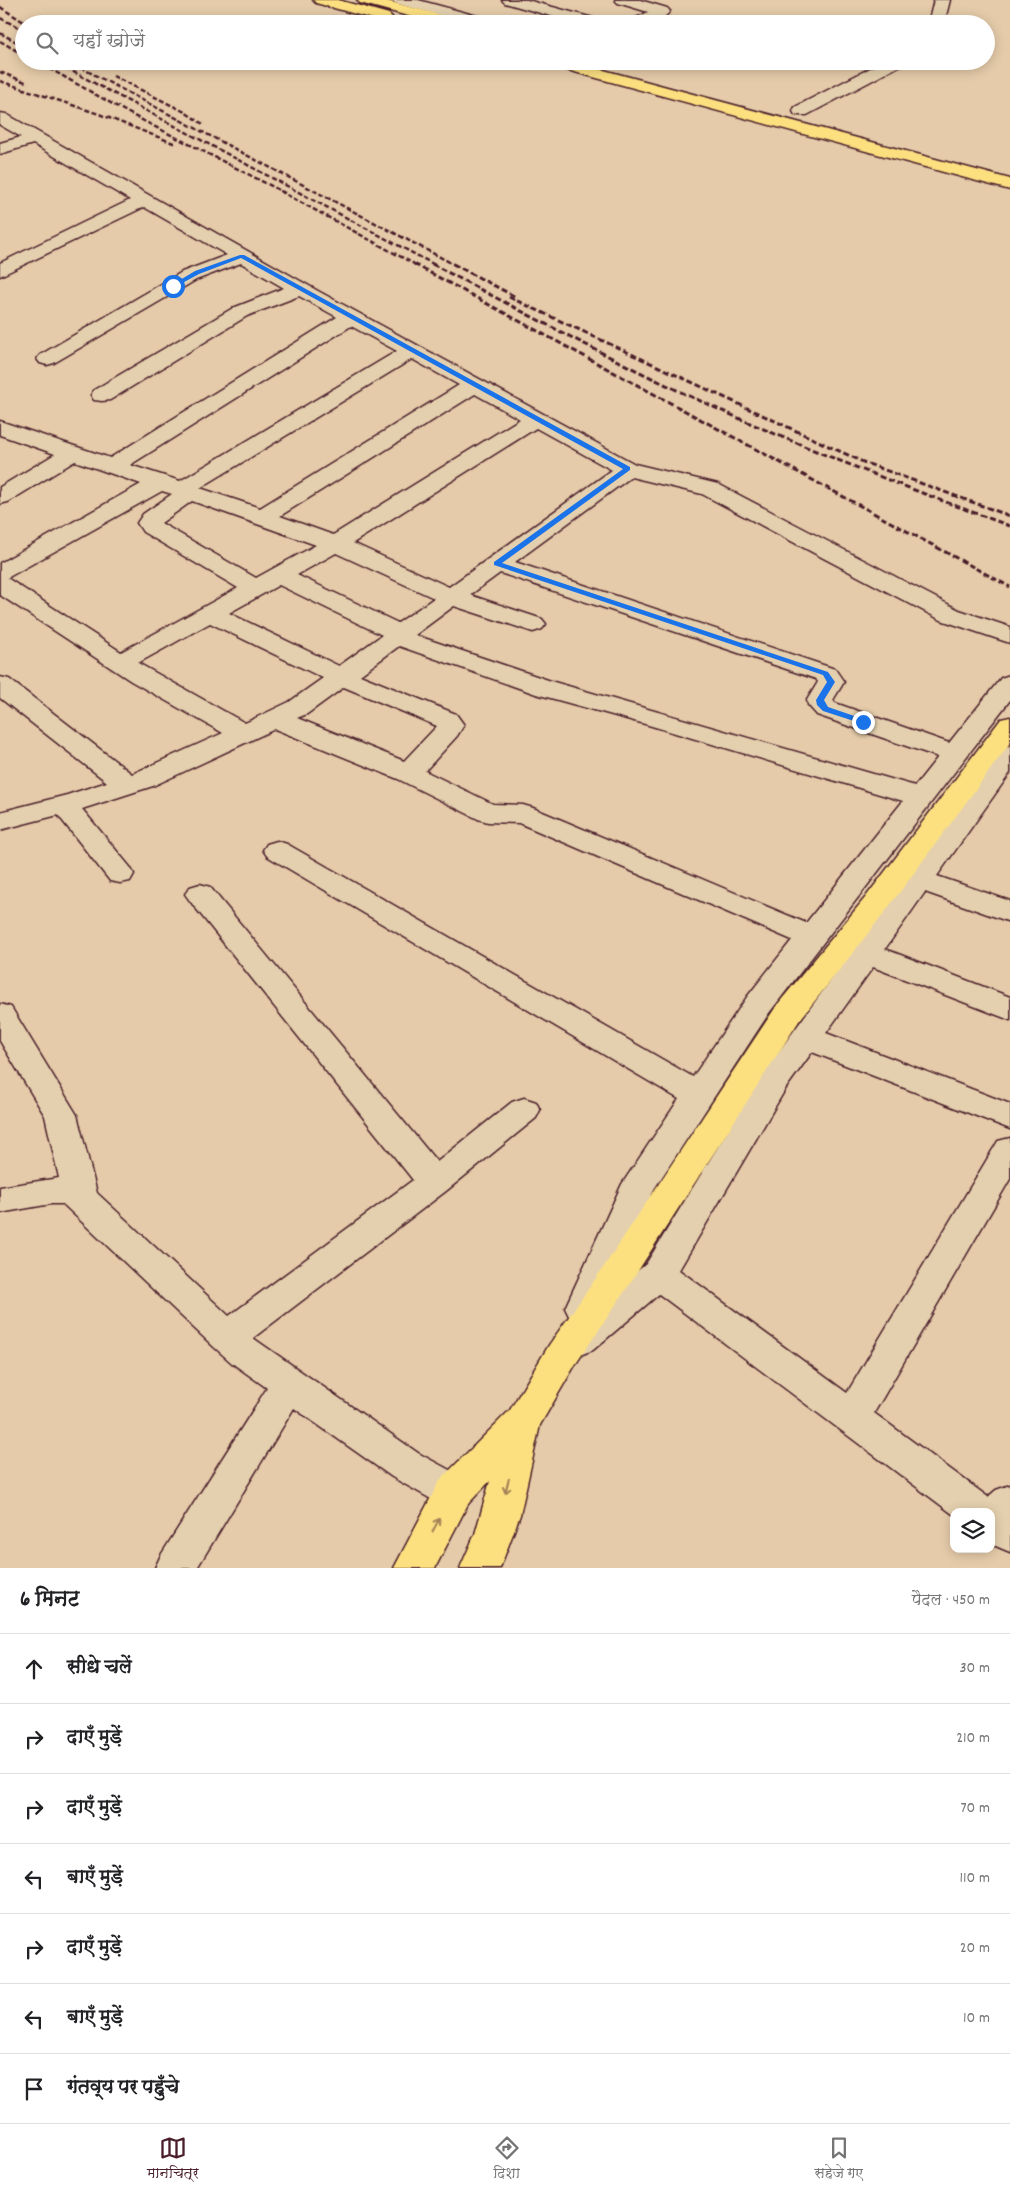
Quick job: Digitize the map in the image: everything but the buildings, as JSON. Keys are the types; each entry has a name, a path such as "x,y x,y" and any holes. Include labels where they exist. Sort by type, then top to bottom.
{"main road":[{"path":"321,0 377,15"},
{"path":"365,0 422,15"},
{"path":"614,70 1010,185"},
{"path":"615,70 1010,176"},
{"path":"617,70 820,116"},
{"path":"414,1568 454,1492 522,1421 562,1355 613,1281 788,1013 875,905 1010,725"},
{"path":"480,1568 488,1553 498,1524 522,1421"}],"street":[{"path":"400,0 456,15"},
{"path":"510,0 565,15"},
{"path":"623,0 662,11 654,15"},
{"path":"938,15 942,0"},
{"path":"801,112 879,70"},
{"path":"0,118 300,289 627,468 710,489 950,615 1010,634"},
{"path":"0,149 35,138"},
{"path":"0,270 144,200"},
{"path":"47,359 189,276 242,256"},
{"path":"102,396 240,312 300,289"},
{"path":"112,466 351,317"},
{"path":"0,572 178,488 413,350"},
{"path":"262,517 474,385"},
{"path":"120,663 335,544 535,419"},
{"path":"0,428 262,517 335,544 452,597 532,624"},
{"path":"0,498 72,453"},
{"path":"0,822 64,806 128,785 298,708 627,468"},
{"path":"178,488 151,519 149,523 151,527 256,588"},
{"path":"497,564 826,674 831,682 820,700 821,705 826,709 956,754"},
{"path":"278,575 398,636 545,688 654,718 921,797"},
{"path":"0,584 140,676 244,733"},
{"path":"209,614 342,677 447,720 450,725 448,730 408,773"},
{"path":"562,1355 639,1184 758,1005 1010,683"},
{"path":"0,685 128,785"},
{"path":"275,719 408,773 488,812 524,814 812,937"},
{"path":"562,1355 658,1274 775,1080 1010,754"},
{"path":"64,806 120,874"},
{"path":"277,850 698,1095"},
{"path":"920,880 1010,912"},
{"path":"200,894 434,1182"},
{"path":"867,953 1010,1009"},
{"path":"0,1015 61,1115 81,1199"},
{"path":"806,1037 1010,1117"},
{"path":"227,1337 434,1182 524,1110"},
{"path":"852,1418 1010,1150"},
{"path":"0,1200 51,1191 68,1191 81,1199 245,1353 405,1465 454,1492"},
{"path":"658,1274 973,1508"},
{"path":"175,1568 289,1384"},
{"path":"995,1514 1010,1502"},
{"path":"995,1524 1010,1535"}],"railway":[{"path":"0,7 15,16"},
{"path":"0,18 15,26"},
{"path":"0,33 15,41"},
{"path":"0,41 15,50"},
{"path":"52,70 132,115 285,193"},
{"path":"70,70 435,265"},
{"path":"85,70 455,265"},
{"path":"0,72 28,83"},
{"path":"113,76 183,111 203,124"},
{"path":"0,81 99,114 176,144"},
{"path":"280,191 416,265"},
{"path":"414,264 1010,587"},
{"path":"432,264 681,392 844,462 1010,526"},
{"path":"453,264 516,297"},
{"path":"509,297 863,462 1010,516"}],"route":[{"path":"173,286 189,276 242,256 311,296 627,468 497,564 826,674 831,682 820,700 821,705 826,709 863,722"}]}
